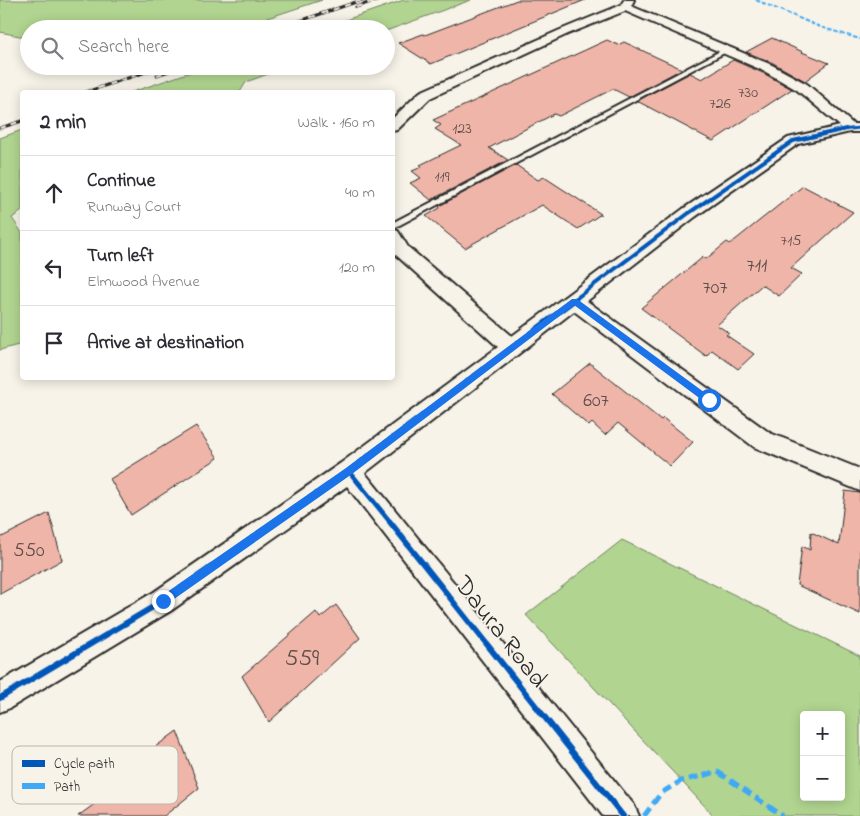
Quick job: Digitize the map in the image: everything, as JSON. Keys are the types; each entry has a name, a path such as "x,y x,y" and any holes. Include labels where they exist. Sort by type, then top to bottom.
{"street":[{"path":"395,124 425,95 627,4 768,68 802,87 855,128"},
{"path":"0,698 163,601 349,471 688,213 793,141 855,128"},
{"path":"395,240 402,251 512,348"},
{"path":"574,301 762,440 860,480"},
{"name":"Daura Road","path":"349,471 624,816"}],"lane":[{"path":"395,225 726,50"}],"green space":[{"path":"0,0 322,0 261,20 20,20 20,36 0,32"},
{"path":"404,0 471,0 395,28 395,20 345,20"},
{"path":"182,75 265,75 246,82 241,90 138,90"},
{"path":"20,131 20,212 12,218 20,230 20,345 0,350 0,138"},
{"path":"622,540 860,656 860,816 714,816 526,615"}],"building":[{"path":"517,0 585,0 431,64 398,43 423,34 425,35"},
{"path":"772,38 829,63 805,81 773,63 746,52"},
{"path":"607,40 618,45 624,42 682,69 629,97 613,89 559,116 554,114 489,148 508,160 431,200 410,183 421,178 412,171 422,167 420,165 461,145 435,129 441,125 433,120"},
{"path":"733,60 763,73 792,89 713,141 637,101 690,73 702,79"},
{"path":"516,165 538,180 544,177 601,214 578,229 542,205 465,248 426,216 440,208 439,206"},
{"path":"803,186 853,212 791,268 802,274 779,296 762,285 717,325 729,333 726,335 754,354 738,369 712,350 706,356 641,308 703,257 706,259 727,242 730,244"},
{"path":"590,363 661,420 663,418 693,442 670,466 618,423 605,435 592,423 589,426 552,394"},
{"path":"196,426 218,458 131,515 110,479"},
{"path":"845,491 860,493 860,614 797,585 802,546 810,550 811,532 839,545"},
{"path":"49,513 62,560 0,594 0,538"},
{"path":"336,605 360,638 269,722 242,676 316,612 320,618"},
{"path":"177,731 199,788 164,816 78,816 95,804 178,804 178,746 156,746"}],"railway":[{"path":"303,20 362,0"},
{"path":"356,7 377,0"},
{"path":"92,90 137,75"},
{"path":"0,128 20,122"}],"marked path":[{"path":"756,0 820,27 860,39"},
{"path":"644,816 661,793 681,781 718,772 783,816"}],"cycle path":[{"path":"0,698 163,601 349,471 689,213 793,141 850,128 860,128"},
{"path":"349,471 623,816"}],"route":[{"path":"163,601 349,471 574,301 709,400"}]}
